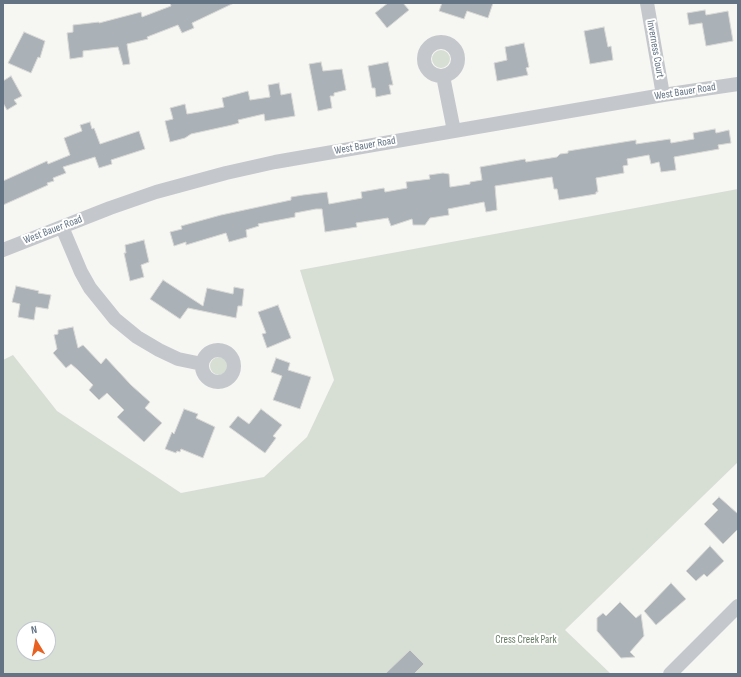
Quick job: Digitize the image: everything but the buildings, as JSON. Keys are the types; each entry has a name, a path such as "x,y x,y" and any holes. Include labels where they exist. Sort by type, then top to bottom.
{"street":[{"name":"Inverness Court","path":"647,3 663,95"},
{"path":"443,76 454,131"},
{"name":"West Bauer Road","path":"3,250 156,192 226,173 275,162 663,95 738,84"},
{"path":"62,227 81,272 90,288 115,319 136,337 159,350 178,359 202,364"},
{"path":"670,674 738,606"}],"green space":[{"path":"441,50 447,53 450,59 447,65 441,68 435,65 432,59 435,53"},
{"name":"Cress Creek Park","path":"738,189 738,462 565,630 611,674 3,674 3,360 13,355 57,411 181,493 264,477 307,437 334,380 300,270"},
{"path":"219,357 225,360 228,366 225,372 219,375 213,372 210,366 213,360"}]}
